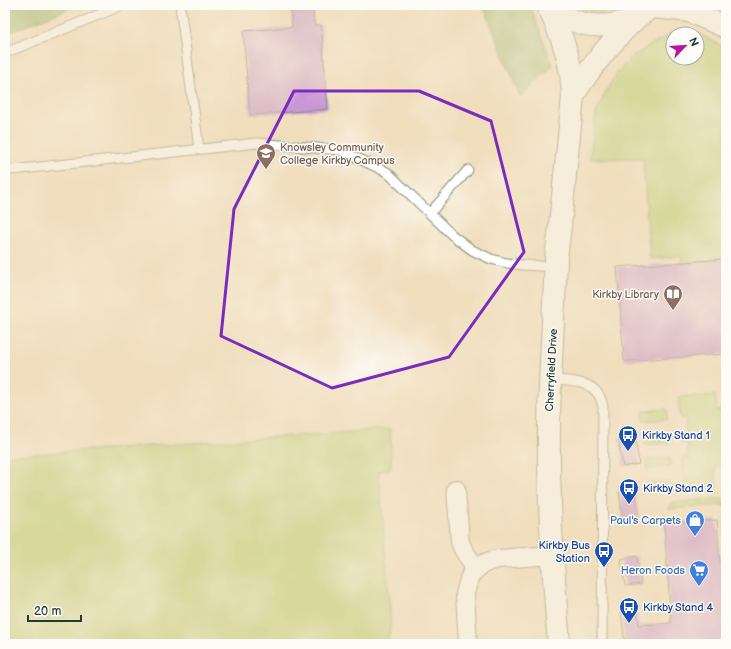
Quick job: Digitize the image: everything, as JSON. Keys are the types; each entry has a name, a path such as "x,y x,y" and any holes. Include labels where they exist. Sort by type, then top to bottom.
{"street":[{"path":"549,5 565,17 588,25 613,26 646,10 674,9 689,12 726,28"},
{"name":"Cherryfield Drive","path":"549,5 567,55 571,73 573,96 556,267 548,430 549,500 559,644"},
{"name":"Cherryfield Drive","path":"573,96 583,79 617,37 646,10"},
{"path":"456,489 460,542 462,548 477,568"},
{"path":"468,644 465,594 472,573 477,568 490,561 498,559 552,555"}],"lane":[{"path":"5,54 123,5"},
{"path":"180,5 199,149"},
{"path":"5,169 13,170 257,143 340,150 387,172 452,235 472,250 491,259 507,263 556,267"},
{"path":"430,213 468,170"},
{"path":"550,380 580,382 586,384 595,389 602,401 602,644"}],"highlighted area":[{"path":"294,91 419,91 491,121 524,252 449,357 332,388 221,336 234,209"}],"green space":[{"path":"5,5 78,5 5,34"},
{"path":"483,5 530,5 553,66 520,97"},
{"path":"573,5 632,5 616,12 594,13"},
{"path":"665,37 665,66 705,66 705,37 726,48 726,255 723,255 723,257 718,257 717,260 682,263 681,256 650,259 643,158 590,159 596,113 607,89 620,69 633,56"},
{"path":"715,395 717,411 726,410 726,466 715,467 717,488 685,491 683,458 688,457 687,442 681,442 681,434 686,433 685,418 680,418 678,397"},
{"path":"667,409 667,419 643,421 643,411"},
{"path":"390,429 391,469 379,471 391,623 387,644 5,644 5,456"},
{"path":"668,434 669,443 645,445 644,435"},
{"path":"670,457 671,467 647,469 646,459"},
{"path":"671,482 672,491 648,493 647,483"},
{"path":"726,498 726,505 668,509 674,502"}],"building":[{"path":"290,5 313,5 314,25 321,25 328,109 250,115 243,31 292,27"},
{"name":"Kirkby Library","path":"726,259 726,354 624,361 617,267"},
{"path":"635,436 639,464 623,467 618,438"},
{"path":"635,490 639,517 623,520 619,492"},
{"path":"717,520 720,563 726,562 726,644 625,644 621,612 637,610 639,625 671,623 664,523"},
{"path":"637,556 641,584 625,586 621,559"}],"place":[{"name":"Knowsley Community College Kirkby Campus","path":"266,170"},
{"name":"Kirkby Library","path":"673,311"},
{"name":"Kirkby Stand 1","path":"628,452"},
{"name":"Kirkby Stand 2","path":"629,505"},
{"name":"Paul's Carpets","path":"695,537"},
{"name":"Kirkby Bus Station","path":"604,568"},
{"name":"Heron Foods","path":"699,587"},
{"name":"Kirkby Stand 4","path":"629,624"}]}
